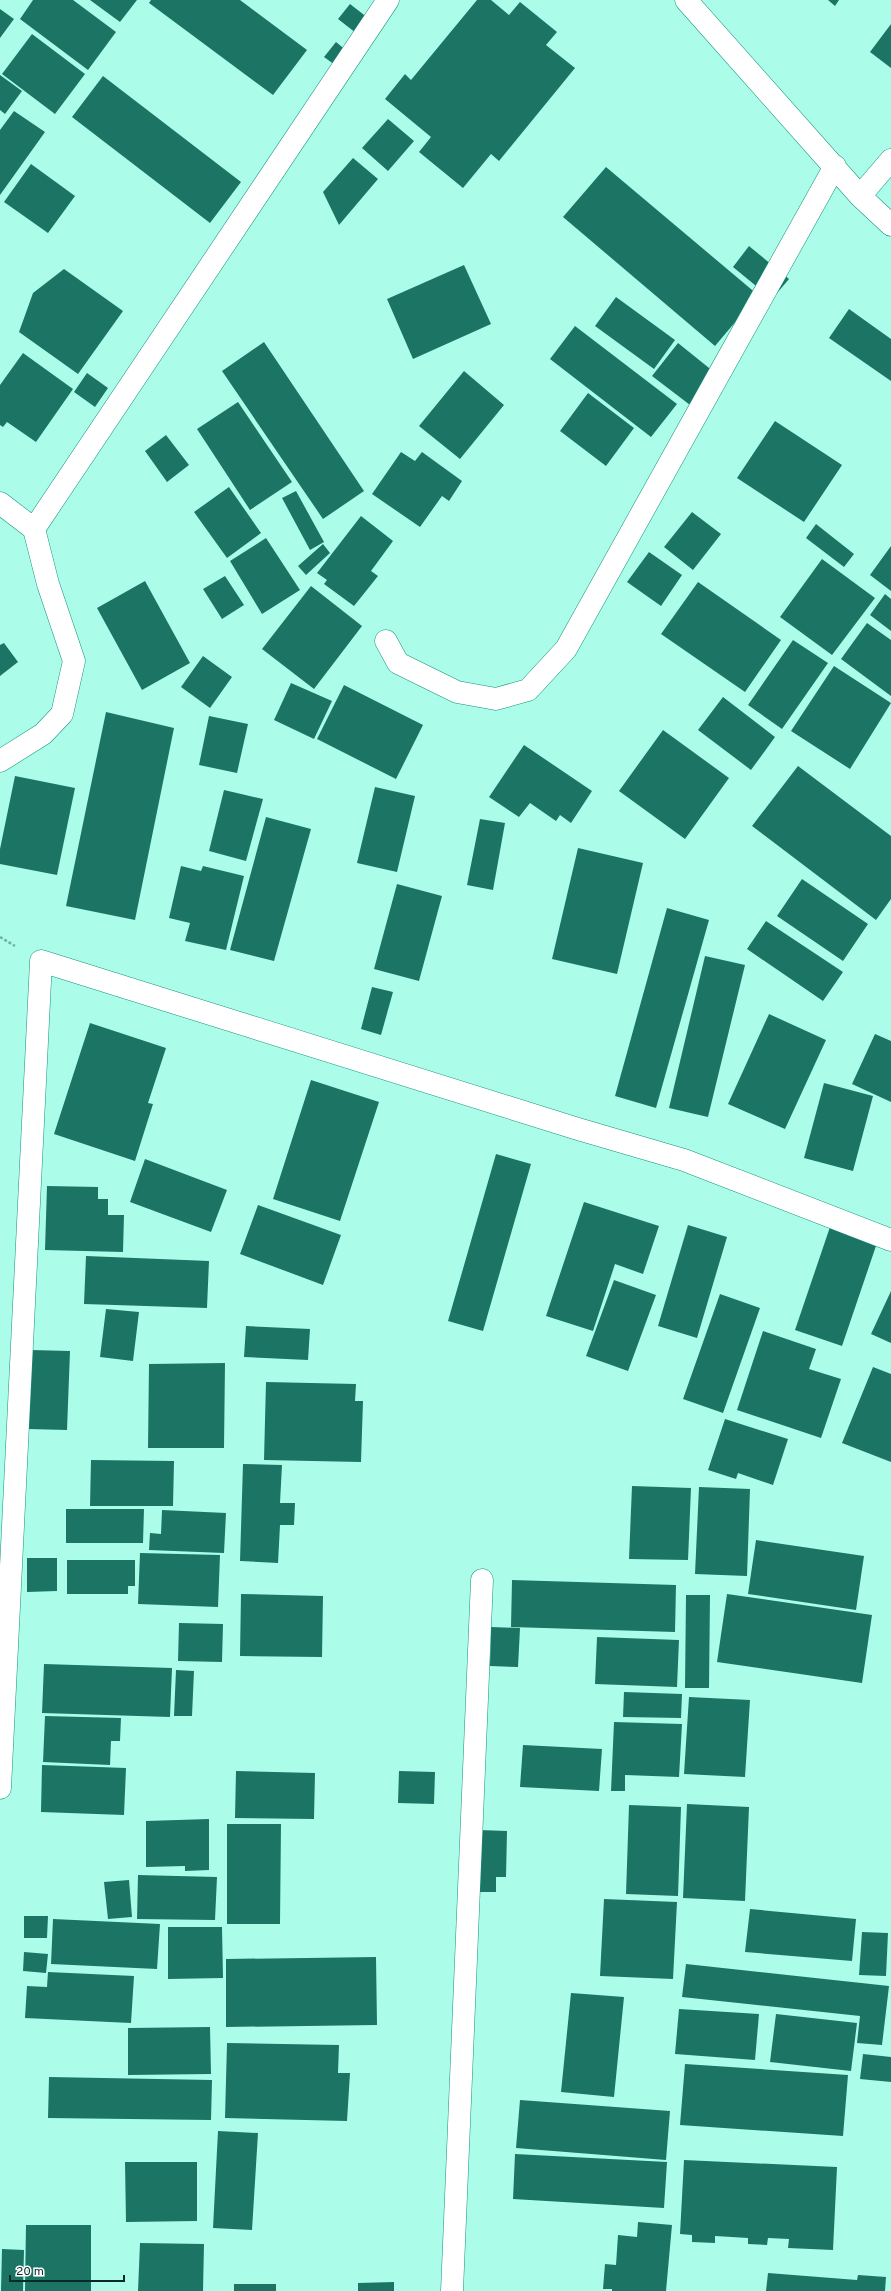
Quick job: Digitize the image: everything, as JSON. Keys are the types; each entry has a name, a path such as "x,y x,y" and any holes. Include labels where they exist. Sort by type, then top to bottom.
{"street":[{"path":"34,529 388,0"},
{"path":"686,0 835,166 860,196 891,225"},
{"path":"860,196 891,160"},
{"path":"386,641 398,663 457,692 496,699 528,690 566,649 835,166"},
{"path":"0,503 34,529 48,584 74,661 62,714 43,734 0,761"},
{"path":"0,1788 41,961 578,1129 684,1160 891,1240"},
{"path":"452,2291 482,1580"}],"building":[{"path":"33,0 73,0 116,32 88,70 20,19"},
{"path":"90,0 137,0 120,22"},
{"path":"151,0 240,0 307,50 273,95 149,3"},
{"path":"477,0 491,0 509,15 520,2 557,32 546,45 575,68 499,161 491,154 463,188 419,152 431,137 385,99 405,74 411,80"},
{"path":"828,0 839,0 835,6"},
{"path":"350,4 377,25 365,40 338,19"},
{"path":"0,9 14,19 0,38"},
{"path":"891,24 891,68 870,52"},
{"path":"32,34 85,74 55,114 2,74"},
{"path":"336,42 353,56 342,70 324,57"},
{"path":"0,75 22,91 5,114 0,110"},
{"path":"103,76 241,182 210,223 72,117"},
{"path":"14,111 45,132 0,195 0,130"},
{"path":"388,119 414,141 388,171 362,148"},
{"path":"353,158 378,179 339,225 323,192"},
{"path":"31,164 75,196 48,233 4,202"},
{"path":"606,167 758,295 715,346 563,217"},
{"path":"749,246 789,279 772,299 733,267"},
{"path":"464,265 491,324 413,359 387,299"},
{"path":"64,269 123,311 78,374 19,332 33,293"},
{"path":"616,297 675,340 654,369 595,326"},
{"path":"849,309 891,339 891,381 829,338"},
{"path":"575,326 677,404 651,437 550,359"},
{"path":"264,342 364,491 323,519 222,371"},
{"path":"678,343 719,376 694,408 652,376"},
{"path":"23,353 73,389 36,442 7,422 3,427 0,425 0,385"},
{"path":"464,371 504,405 460,459 419,426"},
{"path":"87,373 108,388 95,407 74,392"},
{"path":"588,393 634,428 606,466 560,431"},
{"path":"238,402 292,482 250,510 197,429"},
{"path":"775,421 842,465 804,522 737,478"},
{"path":"166,435 189,465 167,482 145,451"},
{"path":"401,452 415,461 422,452 462,481 449,501 442,496 420,527 372,494"},
{"path":"229,487 261,533 227,558 194,512"},
{"path":"296,491 324,542 310,550 282,498"},
{"path":"692,512 721,534 693,570 664,547"},
{"path":"361,516 393,541 371,571 378,576 354,606 324,584 327,580 317,573"},
{"path":"816,524 854,554 844,567 806,538"},
{"path":"266,538 300,590 262,614 230,561"},
{"path":"323,544 330,553 306,575 298,566"},
{"path":"891,546 891,591 870,575"},
{"path":"649,552 682,575 661,606 627,582"},
{"path":"822,559 875,598 832,655 780,617"},
{"path":"225,576 244,605 222,619 203,589"},
{"path":"145,581 190,663 142,690 97,608"},
{"path":"698,582 781,640 745,692 661,634"},
{"path":"311,586 362,626 314,689 262,649"},
{"path":"885,594 891,599 891,631 870,615"},
{"path":"867,623 891,640 891,696 841,659"},
{"path":"793,640 828,663 782,729 748,705"},
{"path":"4,643 18,662 0,676 0,645"},
{"path":"203,656 232,677 210,708 181,687"},
{"path":"834,666 891,703 850,769 791,731"},
{"path":"291,683 332,701 314,739 274,720"},
{"path":"344,685 423,725 396,779 317,739"},
{"path":"723,697 775,737 751,770 698,730"},
{"path":"106,712 174,728 135,920 66,906"},
{"path":"209,716 248,724 237,773 199,765"},
{"path":"663,730 729,778 685,839 619,791"},
{"path":"524,745 592,791 571,823 560,815 556,821 530,803 519,817 489,797"},
{"path":"798,766 891,836 891,899 876,920 752,826"},
{"path":"15,776 75,788 57,875 0,864 0,849"},
{"path":"375,787 415,796 397,872 357,863"},
{"path":"224,790 263,799 246,861 209,851"},
{"path":"266,817 311,829 274,961 230,950"},
{"path":"480,819 505,823 493,890 467,885"},
{"path":"578,848 643,863 617,974 552,959"},
{"path":"181,866 201,871 203,866 244,876 226,950 185,941 190,923 169,918"},
{"path":"802,879 868,924 843,961 777,916"},
{"path":"397,884 442,896 419,981 374,969"},
{"path":"667,908 709,920 656,1108 615,1096"},
{"path":"766,921 843,972 823,1001 747,949"},
{"path":"705,956 745,965 708,1117 669,1108"},
{"path":"372,987 393,992 381,1035 361,1029"},
{"path":"769,1014 826,1040 785,1129 728,1104"},
{"path":"90,1023 166,1048 148,1103 153,1104 135,1161 54,1134"},
{"path":"875,1034 891,1041 891,1102 852,1084"},
{"path":"311,1080 379,1102 340,1221 273,1199"},
{"path":"824,1083 873,1096 853,1171 804,1158"},
{"path":"496,1154 531,1164 483,1331 448,1321"},
{"path":"145,1159 227,1190 211,1232 130,1202"},
{"path":"47,1186 98,1187 98,1199 108,1199 108,1215 124,1215 123,1252 45,1250"},
{"path":"584,1202 659,1226 643,1274 615,1264 593,1331 546,1316"},
{"path":"258,1205 341,1235 323,1285 240,1254"},
{"path":"688,1225 727,1237 697,1338 658,1326"},
{"path":"830,1227 877,1243 842,1346 795,1330"},
{"path":"86,1256 209,1261 207,1308 84,1304"},
{"path":"614,1280 656,1295 628,1371 586,1356"},
{"path":"891,1291 891,1343 871,1334"},
{"path":"720,1294 760,1308 723,1413 683,1399"},
{"path":"106,1309 139,1312 133,1361 100,1357"},
{"path":"246,1326 310,1329 308,1360 244,1357"},
{"path":"763,1331 816,1349 809,1369 841,1379 821,1438 737,1410"},
{"path":"30,1350 70,1351 67,1430 28,1429"},
{"path":"225,1363 224,1448 148,1448 149,1364"},
{"path":"873,1367 891,1374 891,1462 842,1443"},
{"path":"266,1382 356,1384 355,1401 363,1401 361,1462 264,1460"},
{"path":"725,1419 788,1439 773,1485 738,1473 736,1479 708,1470"},
{"path":"91,1460 174,1461 173,1506 90,1506"},
{"path":"243,1464 282,1465 280,1503 295,1503 294,1525 280,1525 278,1563 240,1561"},
{"path":"632,1486 691,1488 688,1560 629,1559"},
{"path":"699,1487 750,1489 747,1576 695,1574"},
{"path":"66,1509 144,1509 143,1543 66,1543"},
{"path":"162,1510 226,1513 224,1553 149,1550 150,1533 161,1534"},
{"path":"756,1540 864,1556 856,1610 748,1594"},
{"path":"140,1553 220,1555 218,1607 138,1604"},
{"path":"27,1558 57,1558 57,1591 27,1592"},
{"path":"67,1560 135,1560 135,1586 128,1586 128,1594 67,1594"},
{"path":"512,1580 676,1585 675,1632 511,1627"},
{"path":"241,1594 323,1596 322,1657 240,1656"},
{"path":"727,1594 872,1615 862,1683 717,1662"},
{"path":"686,1595 710,1595 709,1688 685,1688"},
{"path":"179,1623 223,1624 222,1662 178,1661"},
{"path":"491,1627 520,1628 518,1667 490,1666"},
{"path":"597,1637 679,1640 677,1687 595,1684"},
{"path":"44,1664 172,1668 170,1717 42,1713"},
{"path":"176,1670 194,1671 192,1716 174,1716"},
{"path":"624,1692 682,1694 681,1718 623,1717"},
{"path":"689,1697 750,1700 745,1777 684,1774"},
{"path":"45,1716 121,1718 120,1741 111,1741 110,1765 43,1762"},
{"path":"614,1722 682,1724 679,1777 625,1775 625,1791 611,1791"},
{"path":"523,1745 602,1749 599,1791 520,1787"},
{"path":"42,1765 126,1768 124,1815 41,1812"},
{"path":"236,1771 315,1773 314,1819 235,1818"},
{"path":"399,1771 435,1772 434,1804 398,1803"},
{"path":"687,1804 749,1807 745,1901 683,1898"},
{"path":"629,1805 681,1807 678,1896 626,1894"},
{"path":"209,1819 209,1870 185,1871 185,1866 146,1867 146,1821"},
{"path":"227,1824 281,1824 280,1924 227,1924"},
{"path":"479,1830 507,1831 506,1877 496,1877 496,1892 477,1892"},
{"path":"138,1875 217,1877 215,1920 137,1919"},
{"path":"129,1880 132,1917 108,1919 104,1882"},
{"path":"604,1899 677,1902 673,1979 600,1976"},
{"path":"750,1909 856,1919 852,1961 745,1952"},
{"path":"24,1916 48,1916 47,1938 24,1938"},
{"path":"53,1919 160,1924 157,1969 51,1964"},
{"path":"168,1927 222,1927 223,1978 168,1979"},
{"path":"862,1932 888,1933 886,1976 859,1975"},
{"path":"24,1952 48,1954 46,1973 23,1971"},
{"path":"376,1957 377,2025 226,2027 226,1959"},
{"path":"686,1964 889,1986 882,2045 857,2043 860,2016 682,1997"},
{"path":"48,1972 134,1976 131,2023 25,2018 27,1986 47,1987"},
{"path":"571,1993 624,1997 614,2097 561,2092"},
{"path":"679,2009 759,2014 755,2060 675,2054"},
{"path":"776,2014 857,2023 851,2071 770,2062"},
{"path":"210,2027 211,2074 128,2075 128,2028"},
{"path":"227,2043 339,2045 338,2073 350,2073 347,2121 225,2118"},
{"path":"863,2054 891,2057 891,2082 860,2079"},
{"path":"685,2064 848,2075 843,2136 680,2125"},
{"path":"49,2077 212,2080 211,2120 48,2118"},
{"path":"520,2100 670,2111 666,2160 516,2148"},
{"path":"218,2131 258,2133 252,2230 213,2228"},
{"path":"515,2154 667,2162 664,2208 513,2199"},
{"path":"684,2160 837,2167 833,2250 788,2248 789,2239 768,2238 767,2245 748,2244 748,2238 715,2236 715,2243 692,2242 692,2235 680,2234"},
{"path":"125,2162 197,2162 197,2221 126,2222"},
{"path":"638,2222 672,2225 666,2291 612,2291 612,2289 603,2289 605,2264 616,2265 618,2235 637,2237"},
{"path":"26,2225 91,2225 91,2291 25,2291"},
{"path":"140,2243 204,2244 203,2291 138,2291"},
{"path":"2,2249 24,2250 23,2291 1,2291"},
{"path":"768,2273 857,2280 858,2275 886,2277 885,2291 766,2291"},
{"path":"394,2282 394,2291 358,2291 358,2283"},
{"path":"234,2284 276,2284 276,2291 234,2291"}]}
